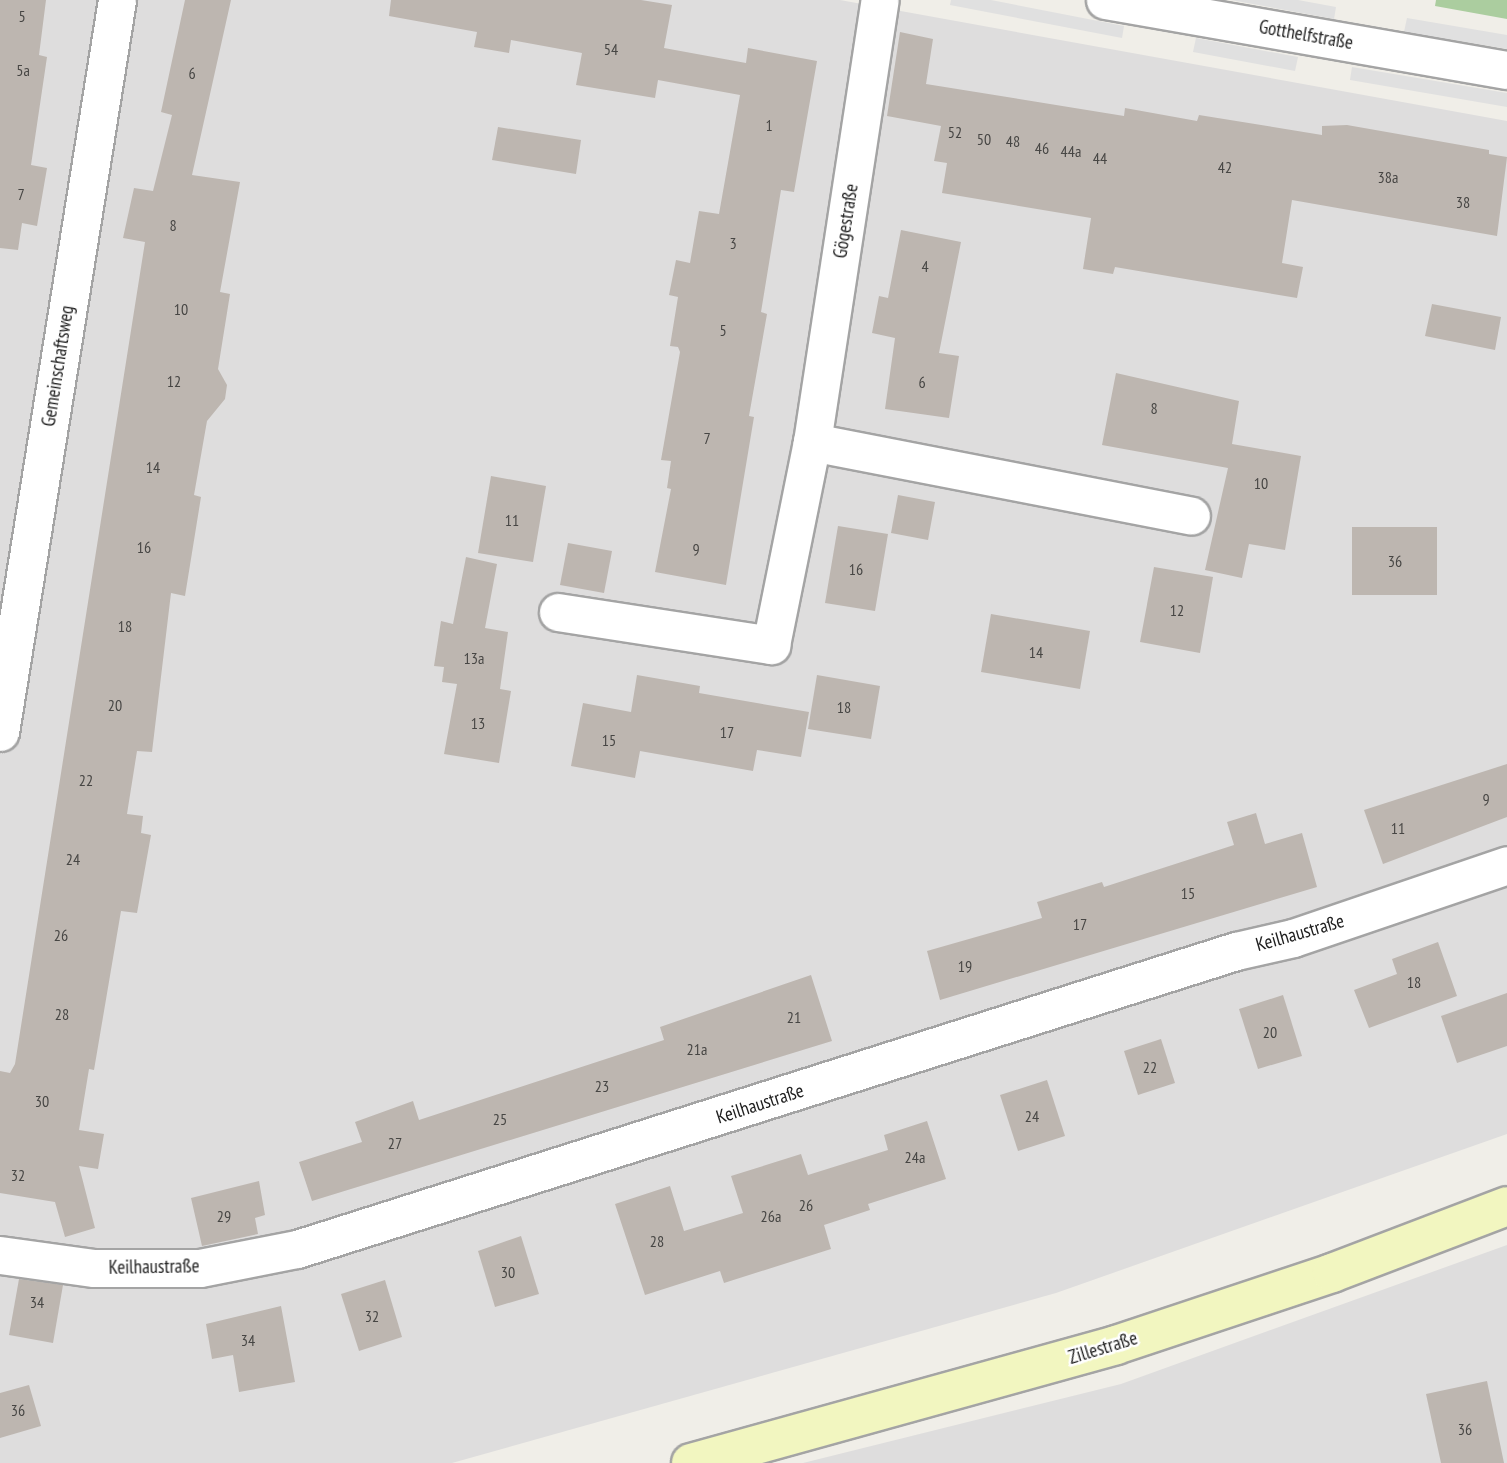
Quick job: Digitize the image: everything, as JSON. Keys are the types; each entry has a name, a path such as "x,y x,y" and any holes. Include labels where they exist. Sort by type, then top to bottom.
{"main road":[{"name":"Zillestraße","path":"691,1463 1116,1345 1332,1273 1507,1206"}],"street":[{"name":"Gemeinschaftsweg","path":"0,732 117,0"},
{"name":"Gögestraße","path":"558,612 771,645 812,442 880,0"},
{"name":"Gotthelfstraße","path":"1105,0 1507,70"},
{"path":"812,442 1191,516"},
{"name":"Keilhaustraße","path":"0,1255 93,1268 200,1268 298,1249 1237,951 1293,939 1507,865"}],"shaded area":[{"path":"0,0 840,0 1507,121 1507,1134 1056,1293 452,1463 0,1463"},
{"path":"951,0 991,0 1124,26 1122,38 950,5"},
{"path":"1231,0 1298,0 1336,7 1334,19"},
{"path":"1407,18 1507,35 1507,49 1404,32"},
{"path":"1196,38 1298,57 1295,71 1193,52"},
{"path":"1352,67 1507,93 1507,107 1350,80"},
{"path":"1507,1245 1507,1463 803,1463 1121,1384"}],"green space":[{"path":"1436,0 1507,0 1507,19 1435,6"}],"building":[{"path":"0,0 46,0 39,55 47,57 31,165 47,168 37,226 22,223 18,250 0,248"},
{"path":"185,0 231,0 192,175 240,182 220,292 230,294 218,369 227,385 225,399 207,421 194,495 201,497 185,596 171,593 152,752 137,751 127,814 143,816 141,833 151,835 137,913 121,911 94,1070 89,1069 79,1130 104,1134 98,1169 79,1166 95,1228 65,1237 55,1202 0,1193 0,1071 10,1073 15,1064 145,242 123,238 134,188 153,191 172,115 161,112"},
{"path":"391,0 641,0 672,5 664,48 746,63 748,48 817,61 794,192 781,190 761,312 767,314 749,416 754,417 726,585 655,572 671,489 667,488 671,461 661,460 680,352 678,347 670,346 678,297 669,295 676,260 690,263 699,211 719,214 740,95 658,80 655,98 576,85 582,53 511,40 509,53 474,47 477,32 389,16"},
{"path":"900,32 933,39 926,84 1124,116 1125,108 1197,121 1199,115 1322,135 1322,126 1347,125 1489,150 1489,154 1507,157 1497,236 1292,200 1282,263 1303,267 1297,298 1115,267 1113,274 1083,269 1091,218 942,193 947,163 934,161 941,126 887,116"},
{"path":"498,127 581,140 576,174 492,160"},
{"path":"901,230 961,242 939,353 959,356 949,418 885,409 895,338 872,333 879,296 888,298"},
{"path":"1432,304 1501,317 1495,350 1425,336"},
{"path":"1116,373 1239,401 1232,444 1301,456 1285,550 1249,544 1242,578 1205,570 1228,468 1102,445"},
{"path":"491,476 546,486 533,562 478,553"},
{"path":"898,495 935,502 928,540 891,533"},
{"path":"838,526 888,534 875,611 825,603"},
{"path":"1352,527 1437,527 1437,595 1352,595"},
{"path":"568,543 612,551 604,593 560,585"},
{"path":"466,557 497,564 485,628 508,632 500,689 511,691 499,763 444,754 457,684 442,682 444,667 434,666 441,621 453,624"},
{"path":"1154,567 1213,577 1200,653 1140,642"},
{"path":"991,614 1090,631 1080,689 981,672"},
{"path":"637,675 700,686 699,693 809,712 801,757 757,750 753,771 640,751 635,778 571,766 583,703 631,712"},
{"path":"817,675 880,686 871,739 808,729"},
{"path":"1507,764 1507,817 1383,864 1364,810"},
{"path":"1256,813 1265,844 1302,833 1317,887 940,1000 927,951 1042,918 1037,902 1102,882 1104,887 1234,845 1227,822"},
{"path":"1438,942 1457,996 1369,1028 1354,990 1397,974 1392,959"},
{"path":"811,975 832,1041 312,1201 299,1162 362,1142 355,1122 413,1101 419,1120 664,1040 660,1027"},
{"path":"1507,993 1507,1046 1457,1063 1441,1016"},
{"path":"1283,995 1302,1056 1258,1069 1239,1009"},
{"path":"1161,1039 1175,1083 1138,1095 1124,1051"},
{"path":"1047,1080 1065,1136 1018,1151 1000,1095"},
{"path":"927,1121 946,1179 868,1204 870,1210 824,1225 831,1249 724,1283 720,1271 645,1295 615,1204 670,1186 684,1231 743,1213 731,1176 801,1154 808,1175 888,1150 884,1135"},
{"path":"259,1181 265,1215 255,1218 258,1234 202,1246 191,1198"},
{"path":"521,1236 539,1294 495,1307 478,1251"},
{"path":"19,1279 63,1285 53,1343 9,1335"},
{"path":"385,1280 402,1337 359,1351 341,1294"},
{"path":"281,1306 295,1382 239,1392 233,1355 212,1359 206,1324"},
{"path":"1487,1381 1504,1463 1441,1463 1426,1394"},
{"path":"29,1385 41,1426 0,1438 0,1393"}]}
